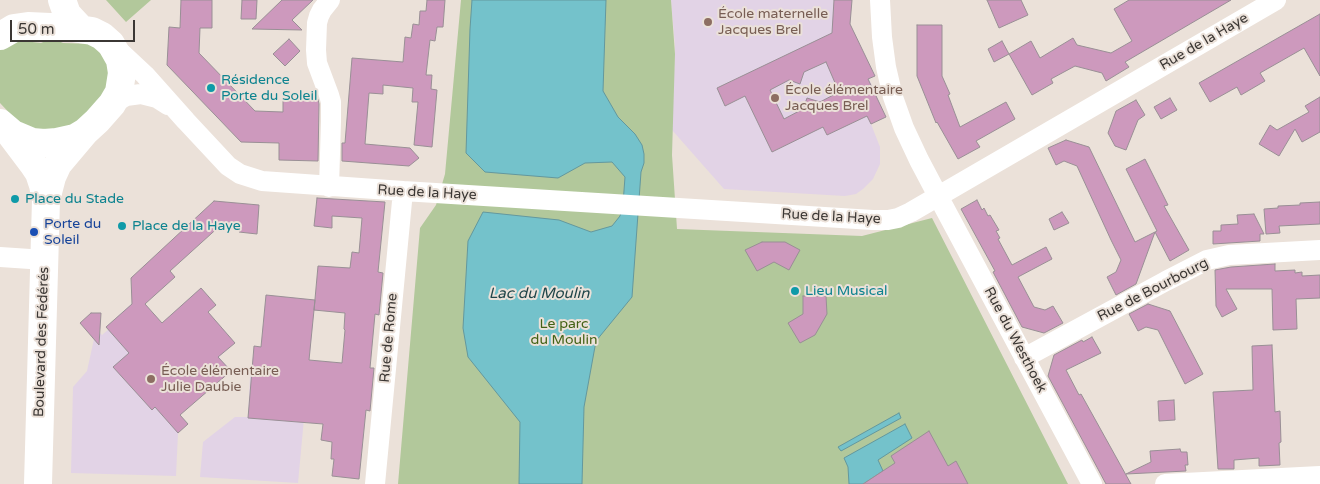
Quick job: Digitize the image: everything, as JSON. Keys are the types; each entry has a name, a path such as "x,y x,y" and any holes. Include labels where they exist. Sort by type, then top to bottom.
{"street":[{"path":"12,28 39,13 46,0"},
{"path":"62,0 67,14 82,29"},
{"path":"12,28 82,29 98,34 145,75 223,161 240,174 262,181 329,187 331,102 317,63 316,50 319,16 330,0"},
{"name":"Rue du Westhoek","path":"880,0 884,51 893,97 904,128 938,196 1092,484"},
{"name":"Rue de la Haye","path":"329,187 888,220 904,215 938,196 1270,1"},
{"path":"4,127 26,140 44,143 70,140 85,132 104,115 119,92 122,73 120,60 111,44"},
{"path":"112,104 126,96 145,94 162,100 176,111"},
{"name":"Boulevard des Fédérés","path":"4,127 39,173 46,200 38,484"},
{"name":"Boulevard des Fédérés","path":"46,200 52,177 58,164 85,132"},
{"name":"Rue de Rome","path":"375,484 403,191"},
{"name":"Rue de Bourbourg","path":"1024,358 1207,260 1229,255 1320,250"},
{"path":"0,257 45,260"},
{"path":"1165,484 1320,476"}],"shaded area":[{"name":"École élémentaire Jacques Brel","path":"671,0 852,0 850,24 875,76 869,79 886,117 871,124 880,147 880,164 873,179 856,194 845,196 724,189 672,130 675,45"},
{"name":"École élémentaire Julie Daubie","path":"201,288 216,305 206,314 218,323 235,343 219,357 231,371 180,415 188,424 178,433 176,476 71,473 73,387 87,371 94,339 100,333 102,335 109,329 107,326 139,297 162,323"},
{"path":"266,295 315,300 298,483 200,477 203,442 235,417 248,417 254,346 274,348 262,334"}],"green space":[{"path":"106,0 151,0 126,22"},
{"name":"Le parc du Moulin","path":"461,0 671,0 675,54 672,155 677,229 862,236 932,218 1068,484 398,484 420,228 436,205 445,174"},
{"path":"50,39 63,43 94,44 116,76 84,123 45,134 17,121 0,103 0,45 15,40 41,43"}],"water":[{"name":"Lac du Moulin","path":"472,0 606,0 603,91 618,117 635,134 642,145 644,163 641,172 632,297 596,341 584,407 582,484 519,484 520,422 468,357 463,328 468,241 483,212 559,220 591,232 612,226 620,216 625,177 612,162 585,163 558,178 485,172 466,153"},
{"path":"899,413 901,418 841,451 838,447"},
{"path":"905,424 912,438 878,460 883,471 865,484 849,484 848,467 844,458"}],"building":[{"name":"Résidence Porte du Soleil","path":"181,0 212,0 212,28 200,28 199,53 255,111 283,112 283,98 318,99 318,161 279,160 279,143 241,142 167,65 169,27 180,28"},
{"path":"242,0 257,0 256,19 241,19"},
{"path":"282,0 313,0 292,20 302,30 252,29"},
{"path":"427,0 445,0 443,27 437,27 435,41 430,40 426,75 432,75 431,89 437,90 432,147 414,145 418,102 412,102 413,88 383,85 383,94 369,93 365,144 410,148 419,158 409,166 342,161 342,143 345,143 352,58 403,62 405,37 411,38 413,24 419,25 420,11 426,11"},
{"path":"834,0 852,0 850,24 875,76 868,79 886,117 871,124 867,116 827,135 823,127 772,152 745,96 725,106 717,88 832,33","holes":["826,62 839,92 820,102 807,98 803,109 784,119 770,90 789,80 800,84 804,72"]},
{"path":"987,0 1021,0 1028,15 999,28"},
{"path":"1129,0 1231,0 1125,62 1129,67 1106,81 1102,73 1075,66 1051,79 1053,83 1032,95 1009,54 1031,41 1040,58 1073,38 1077,45 1111,53 1132,41 1114,9"},
{"path":"1320,14 1320,76 1304,48 1260,73 1265,81 1241,95 1237,87 1210,102 1199,83"},
{"path":"917,25 942,25 942,76 950,94 948,95 960,127 1006,102 1015,119 976,141 980,147 958,159 936,123 917,76"},
{"path":"289,39 300,51 285,66 273,54"},
{"path":"1002,41 1009,54 994,62 988,49"},
{"path":"1320,97 1320,132 1302,142 1295,129 1279,156 1259,144 1270,125 1277,130 1309,112 1305,106"},
{"path":"1170,98 1177,110 1161,119 1154,107"},
{"path":"1136,100 1145,115 1138,120 1126,150 1115,146 1108,133 1116,111"},
{"path":"1066,140 1089,147 1135,242 1155,232 1136,284 1116,295 1107,277 1116,272 1121,260 1077,166 1064,161 1056,165 1048,148"},
{"path":"1145,159 1168,205 1164,206 1189,250 1170,261 1155,232 1157,231 1126,169"},
{"path":"317,198 385,202 378,272 383,273 379,315 375,314 370,368 374,368 370,411 366,410 359,479 332,476 334,459 331,459 332,442 321,440 323,424 248,418 254,346 261,347 266,295 315,300 318,266 350,268 352,252 359,253 362,218 332,216 332,228 314,226","holes":["314,310 345,313 342,363 309,360"]},
{"path":"977,200 982,210 984,208 988,216 990,215 999,230 996,231 1000,238 998,239 1012,265 1046,247 1052,259 1018,277 1034,307 1045,310 1053,306 1063,323 1044,333 1022,327 993,272 995,271 961,209"},
{"path":"214,201 259,205 257,234 239,232 240,225 222,224 170,271 175,277 145,304 162,323 201,288 216,305 208,312 235,343 218,357 231,371 180,415 188,424 178,433 155,407 152,410 113,367 129,353 106,327 132,304 131,278"},
{"path":"1320,202 1320,224 1279,226 1280,233 1266,234 1264,209"},
{"path":"1062,212 1069,223 1054,230 1049,219"},
{"path":"1254,214 1264,234 1260,234 1260,241 1213,244 1213,231 1221,231 1221,225 1238,224 1237,215"},
{"path":"762,242 785,242 800,250 789,270 774,262 757,271 745,250"},
{"path":"1275,264 1275,271 1295,270 1295,273 1302,272 1302,276 1320,275 1320,298 1296,299 1297,329 1273,330 1272,289 1226,289 1237,309 1222,317 1216,306 1215,270"},
{"path":"803,296 826,296 827,314 815,335 800,343 788,323 803,314"},
{"path":"1148,304 1170,311 1203,374 1185,384 1158,330 1146,327 1138,331 1129,314"},
{"path":"91,313 101,313 99,345 80,323"},
{"path":"1092,337 1101,353 1066,370 1131,484 1106,484 1048,376 1054,355 1082,340 1083,342"},
{"path":"1272,345 1275,412 1280,411 1280,465 1259,466 1259,458 1234,460 1234,469 1218,469 1213,392 1253,390 1252,346"},
{"path":"1174,400 1175,420 1159,421 1158,401"},
{"path":"929,431 948,466 956,461 968,484 863,484 895,463 891,456"},
{"path":"1180,449 1181,452 1187,452 1188,465 1185,465 1186,471 1126,474 1151,462 1150,451"}],"place":[{"name":"École maternelle Jacques Brel","path":"708,22"},
{"name":"Résidence Porte du Soleil","path":"211,88"},
{"name":"École élémentaire Jacques Brel","path":"775,98"},
{"name":"Place du Stade","path":"15,199"},
{"name":"Place de la Haye","path":"122,226"},
{"name":"Porte du Soleil","path":"34,232"},
{"name":"Lieu Musical","path":"795,291"},
{"name":"École élémentaire Julie Daubie","path":"151,379"}]}
